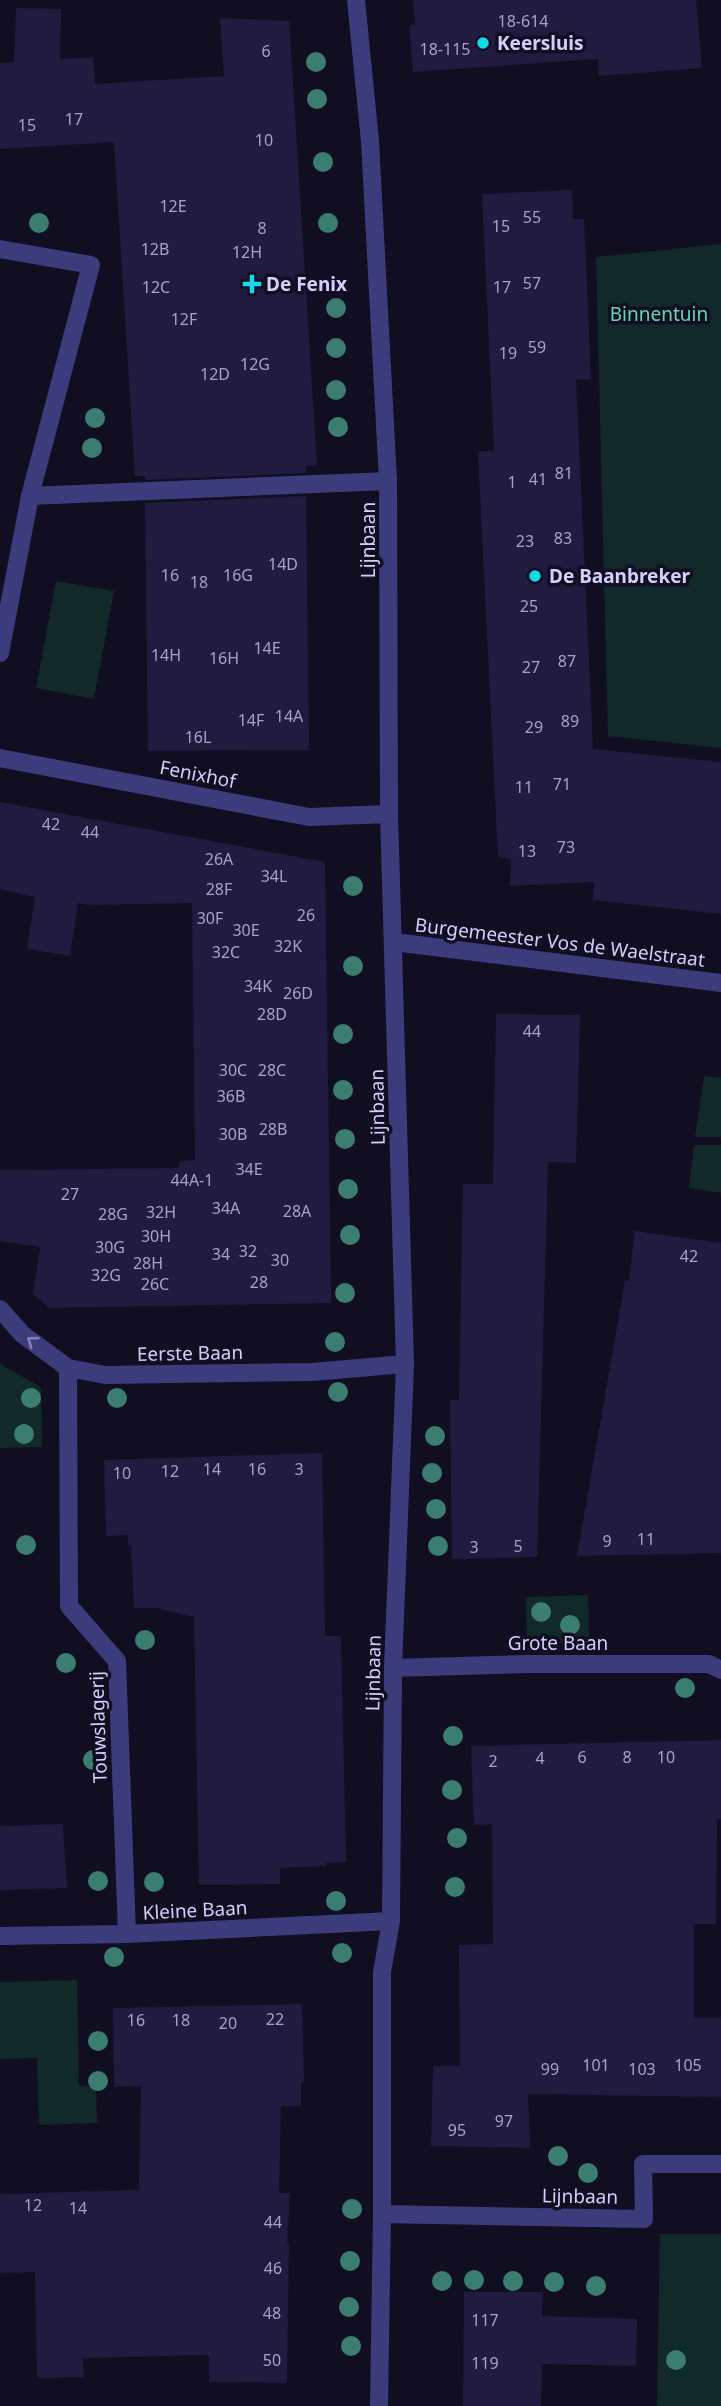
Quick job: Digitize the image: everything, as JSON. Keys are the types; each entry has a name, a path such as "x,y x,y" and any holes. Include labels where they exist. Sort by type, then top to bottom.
{"street":[{"name":"Lijnbaan","path":"356,0 370,141 388,481 389,814 405,1364 393,1668 391,1921 382,1972 379,2406"},
{"path":"0,249 92,265 30,496 0,653"},
{"path":"30,496 388,481"},
{"name":"Fenixhof","path":"0,758 309,817 389,814"},
{"name":"Burgemeester Vos de Waelstraat","path":"394,942 721,983"},
{"name":"Eerste Baan","path":"0,1309 22,1334 68,1368 104,1376 312,1372 405,1364"},
{"name":"Touwslagerij","path":"68,1368 69,1606 117,1661 127,1934"},
{"name":"Grote Baan","path":"393,1668 528,1664 709,1664 721,1670"},
{"name":"Kleine Baan","path":"0,1936 127,1934 391,1921"},
{"name":"Lijnbaan","path":"382,2214 643,2219 643,2164 721,2164"}],"green space":[{"name":"Binnentuin","path":"721,244 721,748 608,736 596,257"},
{"path":"56,581 114,591 94,699 36,688"},
{"path":"704,1076 721,1078 721,1137 695,1137"},
{"path":"694,1145 721,1145 721,1193 689,1188"},
{"path":"0,1364 41,1387 42,1447 0,1448"},
{"path":"588,1595 589,1642 527,1644 526,1597"},
{"path":"77,1980 79,2086 96,2087 97,2123 39,2125 37,2058 0,2059 0,1982"},
{"path":"660,2234 721,2234 721,2406 657,2406"}],"building":[{"path":"413,0 696,0 702,68 599,76 598,59 413,72 409,25 415,24"},
{"path":"16,8 61,9 60,59 93,57 95,84 224,76 220,18 289,21 317,465 306,466 306,473 145,480 145,476 135,476 114,142 0,149 0,63 14,62"},
{"name":"De Baanbreker","path":"572,190 573,219 584,219 591,379 576,380 593,749 721,762 721,914 593,900 594,882 510,886 511,859 498,857 478,452 494,450 482,194"},
{"path":"306,496 309,750 148,751 145,503"},
{"path":"0,802 325,862 331,1303 50,1308 33,1294 40,1247 0,1241 0,1170 178,1168 181,1161 195,1160 192,903 78,903 70,956 27,949 35,897 0,889"},
{"path":"496,1014 580,1015 576,1163 548,1162 537,1557 452,1559 450,1400 459,1400 463,1184 493,1184"},
{"path":"635,1231 721,1243 721,1553 577,1556 625,1281 629,1281"},
{"path":"322,1453 325,1636 341,1636 346,1862 326,1863 326,1866 280,1868 280,1884 199,1885 194,1617 157,1608 134,1608 128,1535 106,1536 104,1460"},
{"path":"721,1740 721,1819 717,1819 716,1924 694,1924 694,2018 721,2018 721,2097 528,2094 530,2148 431,2146 433,2066 460,2066 459,1945 493,1944 492,1824 474,1825 471,1746"},
{"path":"63,1824 67,1888 0,1890 0,1826"},
{"path":"302,2004 304,2082 301,2082 301,2106 281,2106 279,2193 290,2193 287,2242 287,2383 209,2382 209,2355 83,2358 84,2377 37,2378 35,2272 0,2273 0,2194 139,2190 141,2086 114,2087 113,2008"},
{"path":"464,2292 543,2292 542,2316 637,2319 636,2366 542,2364 541,2406 463,2406"}],"place":[{"name":"Keersluis","path":"483,43"},
{"name":"De Fenix","path":"252,284"},
{"name":"De Baanbreker","path":"535,576"}]}
